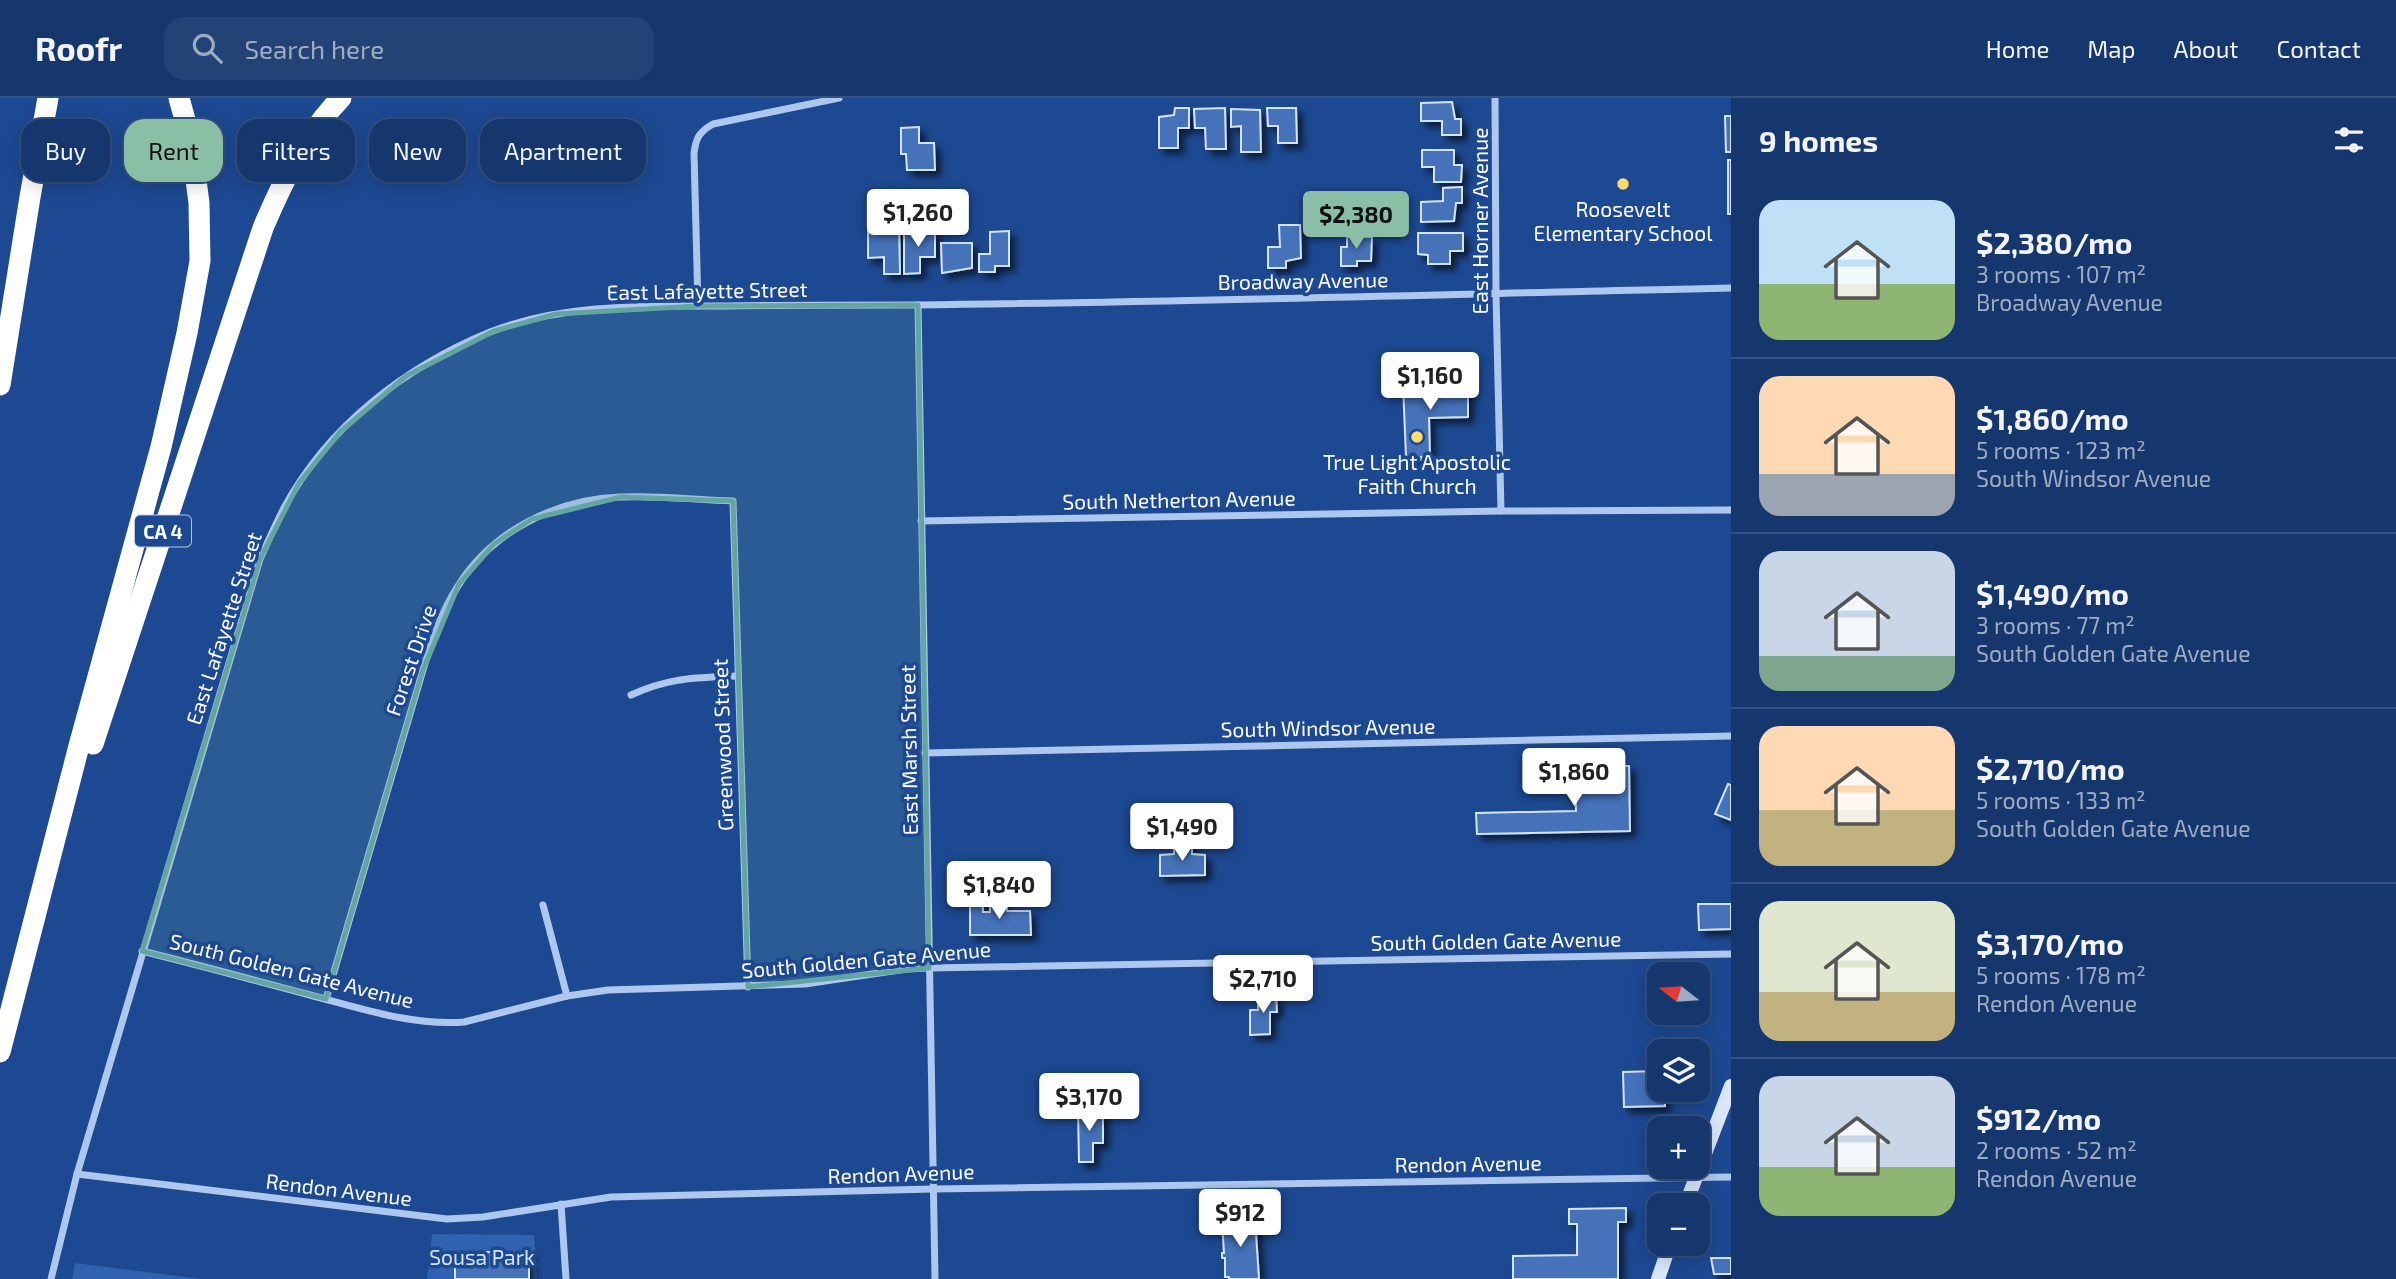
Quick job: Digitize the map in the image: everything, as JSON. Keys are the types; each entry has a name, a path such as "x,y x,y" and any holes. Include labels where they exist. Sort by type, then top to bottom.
{"highway":[{"path":"0,385 48,98"},
{"path":"20,980 80,742 161,447 200,261 199,203 191,142 179,98"},
{"name":"CA 4","path":"0,1052 93,744 263,228 286,174 312,134 341,98"}],"main road":[{"path":"1710,1141 1731,1086"},
{"path":"1658,1279 1667,1256"}],"street":[{"path":"698,306 694,153 695,139 701,130 713,124 839,98"},
{"name":"East Horner Avenue","path":"1495,98 1501,511"},
{"name":"Broadway Avenue","path":"918,305 1731,288"},
{"name":"East Lafayette Street","path":"51,1279 76,1174 260,559 299,483 332,441 379,395 434,358 494,331 569,313 620,307 918,305"},
{"name":"East Marsh Street","path":"918,305 935,1279"},
{"name":"Forest Drive","path":"326,999 434,633 458,584 477,560 494,544 532,519 576,503 621,497 733,501"},
{"name":"Greenwood Street","path":"733,501 748,987"},
{"name":"South Netherton Avenue","path":"921,521 1501,511 1731,510"},
{"path":"631,695 655,684 678,679 737,676"},
{"name":"South Windsor Avenue","path":"925,753 1731,736"},
{"path":"543,905 567,996"},
{"name":"South Golden Gate Avenue","path":"142,951 361,1009 447,1023 567,996 608,990 806,984 929,968 1731,954"},
{"name":"Rendon Avenue","path":"76,1174 447,1219 483,1217 611,1197 933,1189 1647,1179"},
{"name":"Rendon Avenue","path":"1710,1178 1731,1177"},
{"path":"561,1204 566,1279"}],"highlighted area":[{"path":"918,305 929,968 748,987 733,501 621,497 532,519 494,544 459,584 423,670 326,999 142,951 260,559 299,483 340,432 406,376 494,331 556,314 698,306"}],"green space":[{"name":"Sousa Park","path":"432,1234 534,1235 537,1279 427,1279"},
{"path":"75,1263 201,1279 72,1279"}],"building":[{"path":"1452,102 1455,119 1461,119 1461,135 1442,135 1442,121 1421,121 1421,103"},
{"path":"1175,108 1189,108 1189,128 1178,128 1178,148 1159,148 1159,117 1174,115"},
{"path":"1225,108 1226,149 1206,149 1205,128 1195,128 1194,109"},
{"path":"1267,108 1296,108 1297,143 1278,143 1278,126 1268,126"},
{"path":"1231,109 1260,110 1261,152 1241,152 1241,126 1231,127"},
{"path":"1725,116 1731,116 1731,152 1726,152"},
{"path":"919,127 919,143 934,143 935,170 907,170 906,154 901,154 901,128"},
{"path":"1422,150 1454,150 1454,165 1462,165 1461,182 1434,182 1434,167 1422,167"},
{"path":"1728,160 1731,160 1731,214 1728,214"},
{"path":"1462,187 1462,203 1456,203 1454,221 1421,222 1421,202 1443,201 1443,188"},
{"path":"899,220 900,274 884,274 884,257 868,258 868,221"},
{"path":"1279,225 1300,225 1301,258 1286,261 1286,268 1268,268 1268,247 1280,247"},
{"path":"904,231 935,231 935,257 920,257 920,273 904,274"},
{"path":"1009,231 1009,266 995,266 995,272 979,272 979,254 990,254 990,232"},
{"path":"1418,233 1463,233 1463,251 1450,251 1450,264 1428,264 1428,255 1418,254"},
{"path":"1347,237 1372,237 1371,261 1357,261 1357,266 1341,266 1341,247 1347,247"},
{"path":"941,243 972,243 972,268 942,273"},
{"name":"True Light Apostolic Faith Church","path":"1468,383 1468,417 1429,418 1430,456 1421,457 1421,460 1406,457 1403,384"},
{"path":"1575,766 1629,766 1630,831 1477,834 1476,813 1576,811"},
{"path":"1728,784 1731,785 1731,820 1715,814"},
{"path":"1174,845 1192,845 1192,854 1205,855 1205,875 1160,876 1160,855 1174,854"},
{"path":"970,902 983,902 983,912 990,912 990,906 1007,905 1007,911 1030,911 1031,935 970,935"},
{"path":"1698,904 1731,904 1731,929 1699,930"},
{"path":"1258,995 1276,995 1277,1012 1270,1012 1270,1034 1250,1035 1250,1010 1258,1010"},
{"path":"1647,1071 1647,1102 1665,1102 1665,1106 1624,1107 1623,1072"},
{"path":"1078,1111 1103,1111 1103,1143 1093,1143 1093,1162 1079,1162"},
{"path":"1626,1208 1626,1222 1618,1222 1618,1279 1513,1279 1513,1256 1577,1255 1577,1224 1569,1224 1569,1209"},
{"path":"1255,1218 1259,1279 1229,1279 1225,1277 1225,1258 1222,1258 1222,1222 1224,1219"},
{"path":"455,1252 529,1252 529,1279 455,1279"},
{"path":"1711,1258 1731,1258 1731,1274 1714,1274"}],"place":[{"name":"Roosevelt Elementary School","path":"1623,184"},
{"name":"True Light Apostolic Faith Church","path":"1417,437"}]}
